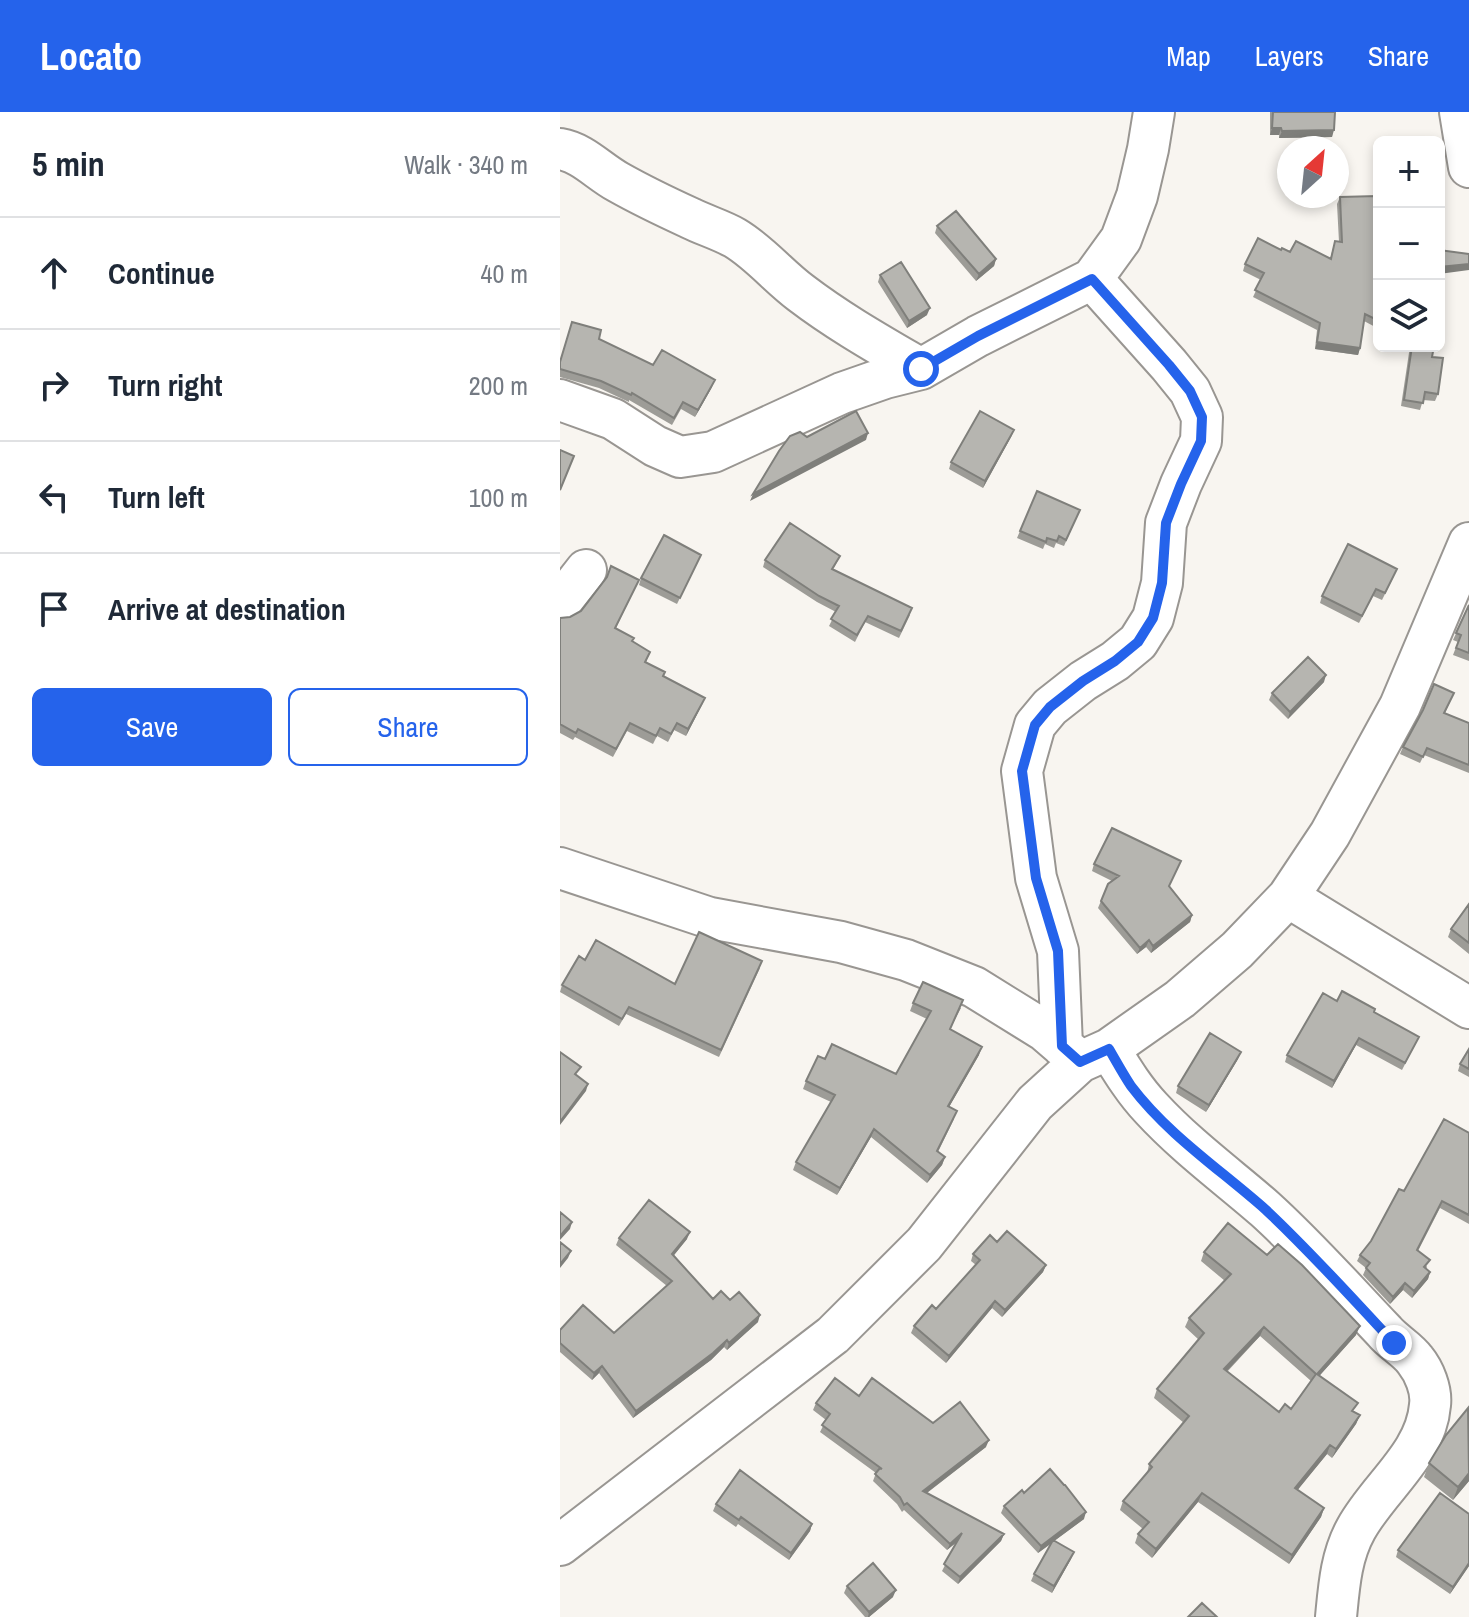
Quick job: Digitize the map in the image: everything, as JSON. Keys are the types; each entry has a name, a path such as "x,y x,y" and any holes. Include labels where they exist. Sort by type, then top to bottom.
{"street":[{"path":"560,400 613,419 655,446 680,457 713,452 842,393 921,369 978,336 1092,279 1121,239 1127,225 1137,196 1154,112"},
{"path":"1460,112 1469,167"},
{"path":"560,149 581,156 615,181 735,238 827,312 921,369"},
{"path":"1084,1052 1036,878 1022,771 1035,725 1050,707 1138,642 1153,618 1162,583 1166,523 1201,441 1202,417 1190,391 1092,279"},
{"path":"560,1545 833,1335 924,1244 1035,1103 1084,1052 1180,999 1237,950 1288,897 1330,834 1400,706 1469,543"},
{"path":"560,603 586,570"},
{"path":"560,868 710,918 841,942 906,960 974,987 1084,1052 1130,1084 1175,1133 1266,1210 1394,1343 1415,1359 1427,1381 1431,1401 1420,1442 1356,1528 1342,1564 1336,1617"},
{"path":"1288,897 1469,1008"}],"building":[{"path":"1273,112 1335,112 1334,130 1282,131 1281,128 1272,128"},
{"path":"1373,196 1373,318 1365,314 1360,348 1317,342 1320,323 1255,290 1264,273 1245,264 1258,238 1290,252 1296,241 1331,259 1335,241 1342,242 1340,208 1349,208 1349,197"},
{"path":"956,211 996,259 979,274 937,226"},
{"path":"1445,251 1469,254 1469,264 1445,266"},
{"path":"901,262 930,308 909,321 880,275"},
{"path":"572,322 601,330 599,339 653,365 662,350 715,380 698,410 683,402 674,418 632,393 560,369"},
{"path":"1411,352 1433,352 1432,357 1443,358 1438,394 1425,392 1423,403 1404,400"},
{"path":"856,411 868,433 753,494 790,436 800,432 807,437"},
{"path":"980,411 1014,430 985,481 951,462"},
{"path":"560,450 574,456 560,490"},
{"path":"1037,491 1080,510 1066,540 1059,536 1057,541 1047,538 1046,542 1020,531"},
{"path":"790,523 840,556 832,569 912,608 901,631 868,616 857,635 831,619 839,606 765,560"},
{"path":"664,535 701,555 680,598 641,578"},
{"path":"1348,544 1397,569 1385,593 1376,589 1362,616 1322,596"},
{"path":"611,566 639,580 615,628 634,638 632,641 650,652 645,662 665,672 663,676 705,698 688,729 677,723 671,734 660,728 656,736 630,723 616,749 578,729 576,733 560,724 560,618 581,611 607,577"},
{"path":"1469,605 1469,653 1456,648 1461,635 1456,633"},
{"path":"1308,657 1326,675 1290,712 1272,693"},
{"path":"1434,684 1454,693 1444,713 1469,723 1469,765 1427,748 1423,757 1403,747"},
{"path":"1112,828 1181,861 1169,886 1192,915 1153,946 1149,940 1140,948 1101,901 1108,884 1119,876 1094,864"},
{"path":"1469,904 1469,943 1451,929"},
{"path":"699,932 762,961 721,1050 629,1007 622,1019 562,985 579,956 585,960 596,940 675,984"},
{"path":"923,982 963,1000 950,1029 982,1047 948,1106 957,1111 937,1151 945,1157 930,1175 874,1129 840,1188 796,1162 835,1095 806,1081 818,1056 825,1059 832,1044 896,1074 931,1011 913,1003"},
{"path":"1342,991 1419,1037 1405,1063 1359,1038 1334,1081 1287,1055 1323,993 1337,1001"},
{"path":"1210,1033 1241,1052 1209,1105 1178,1086"},
{"path":"1469,1049 1469,1069 1460,1064"},
{"path":"560,1052 581,1067 575,1074 588,1084 560,1122"},
{"path":"1444,1119 1469,1133 1469,1215 1442,1201 1417,1250 1430,1260 1424,1267 1430,1272 1414,1291 1405,1283 1393,1297 1366,1268 1370,1263 1360,1255 1399,1189 1404,1191"},
{"path":"649,1200 690,1232 672,1254 713,1299 721,1291 730,1300 739,1292 760,1315 729,1343 727,1340 636,1411 602,1366 594,1373 560,1343 560,1330 583,1305 614,1333 672,1281 619,1238"},
{"path":"560,1212 572,1222 560,1236"},
{"path":"1228,1223 1267,1255 1278,1244 1360,1326 1317,1374 1358,1403 1352,1411 1360,1415 1336,1449 1330,1445 1295,1488 1324,1508 1292,1555 1202,1493 1156,1549 1138,1534 1149,1522 1123,1501 1189,1416 1157,1389 1204,1333 1189,1318 1231,1274 1204,1252","holes":["1264,1327 1316,1374 1291,1409 1285,1404 1279,1412 1224,1369"]},
{"path":"1007,1231 1046,1265 1005,1310 995,1301 949,1356 914,1326 932,1305 936,1309 980,1260 973,1254 990,1235 997,1242"},
{"path":"560,1242 571,1251 560,1264"},
{"path":"835,1378 859,1396 872,1378 933,1423 960,1402 989,1440 923,1491 1004,1534 960,1577 944,1564 962,1533 950,1544 907,1503 904,1505 900,1497 875,1474 882,1469 822,1425 830,1414 816,1403"},
{"path":"1468,1408 1469,1473 1458,1487 1429,1463"},
{"path":"1050,1469 1086,1512 1041,1546 1004,1506 1022,1490 1024,1493"},
{"path":"740,1470 812,1524 791,1553 741,1517 739,1520 716,1504"},
{"path":"1440,1493 1469,1514 1469,1563 1453,1587 1398,1550"},
{"path":"1053,1540 1074,1552 1054,1586 1034,1574"},
{"path":"873,1563 896,1590 869,1612 847,1586"},
{"path":"1202,1603 1217,1617 1188,1617"}],"route":[{"path":"921,369 978,336 1092,279 1190,391 1202,417 1201,441 1166,523 1162,583 1153,618 1138,642 1050,707 1035,725 1022,771 1036,878 1058,951 1062,1046 1080,1062 1109,1049 1130,1084 1150,1108 1266,1210 1394,1343"}]}
